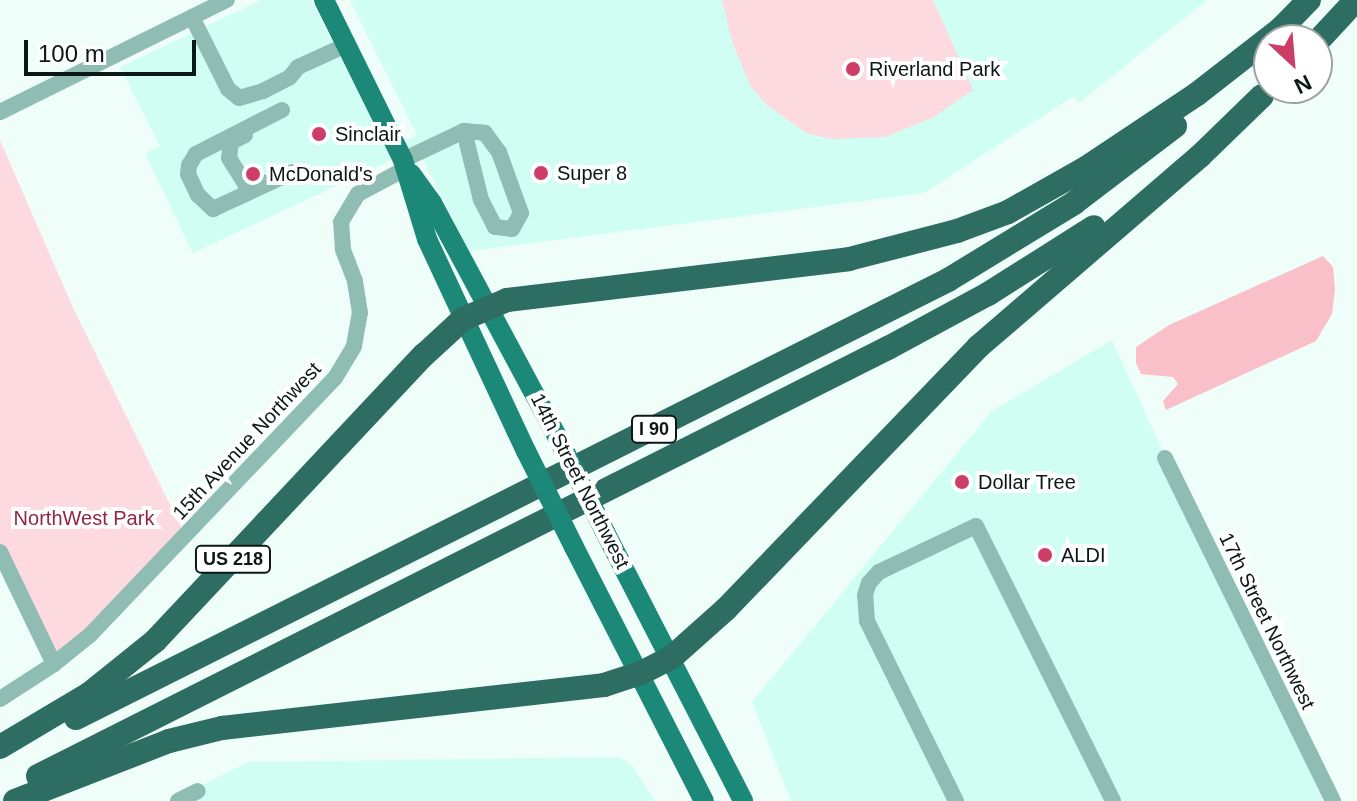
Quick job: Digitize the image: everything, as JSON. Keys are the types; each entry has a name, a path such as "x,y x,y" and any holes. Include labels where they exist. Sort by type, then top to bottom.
{"highway":[{"name":"I 90","path":"1286,24 1309,0"},
{"path":"1333,25 1356,0"},
{"path":"488,306 527,297 849,259 957,231 1020,206 1086,168 1207,87 1253,52"},
{"name":"I 90","path":"0,756 948,280 1104,181 1167,133 1253,55"},
{"name":"I 90","path":"0,796 875,355 988,294 1126,205 1253,102"},
{"path":"15,801 169,741 222,728 589,687 641,673 671,658 726,609 978,347 1200,156 1254,104"},
{"name":"US 218","path":"0,747 89,694 155,641 415,365 463,319 488,306"}],"main road":[{"name":"14th Street Northwest","path":"324,0 405,164 432,203 557,436 743,801"},
{"name":"14th Street Northwest","path":"405,164 427,239 463,319 526,451 704,801"}],"street":[{"path":"0,112 226,0"},
{"path":"192,17 228,89 239,98 263,91 290,77 298,67 346,45"},
{"path":"282,110 266,125 231,142 229,158 239,178 254,186 282,173 300,173 213,209 198,195 188,174 189,165 196,154 282,110"},
{"path":"464,131 485,133 499,152 521,213 512,229 495,227 481,200 464,131"},
{"name":"15th Avenue Northwest","path":"0,699 54,664 122,603 335,378 354,346 360,313 355,281 343,249 341,222 358,194 464,131"},
{"name":"17th Street Northwest","path":"1165,458 1333,801"},
{"path":"956,801 867,621 865,595 879,572 976,526 1113,801"},
{"path":"0,552 54,664"},
{"path":"178,801 198,791"}],"shaded area":[{"path":"261,0 311,0 387,150 417,135 350,0 1207,0 1079,103 1074,96 924,193 469,251 417,148 193,253 145,154 160,146 120,67"},
{"path":"1323,256 1333,267 1335,289 1332,314 1316,341 1166,410 1163,401 1178,384 1173,377 1141,374 1136,363 1136,347 1169,325"},
{"path":"1112,340 1323,801 791,801 752,702 992,411"},
{"path":"618,757 630,763 655,801 170,801 248,762"}],"green space":[{"name":"Riverland Park","path":"722,0 933,0 973,90 932,118 885,137 832,139 808,134 768,106 751,87 733,45"},
{"name":"NorthWest Park","path":"0,140 74,310 186,537 54,664 0,552"}],"place":[{"name":"Riverland Park","path":"853,69"},
{"name":"Sinclair","path":"319,134"},
{"name":"Super 8","path":"541,173"},
{"name":"McDonald's","path":"253,174"},
{"name":"Dollar Tree","path":"962,482"},
{"name":"ALDI","path":"1045,555"}]}
